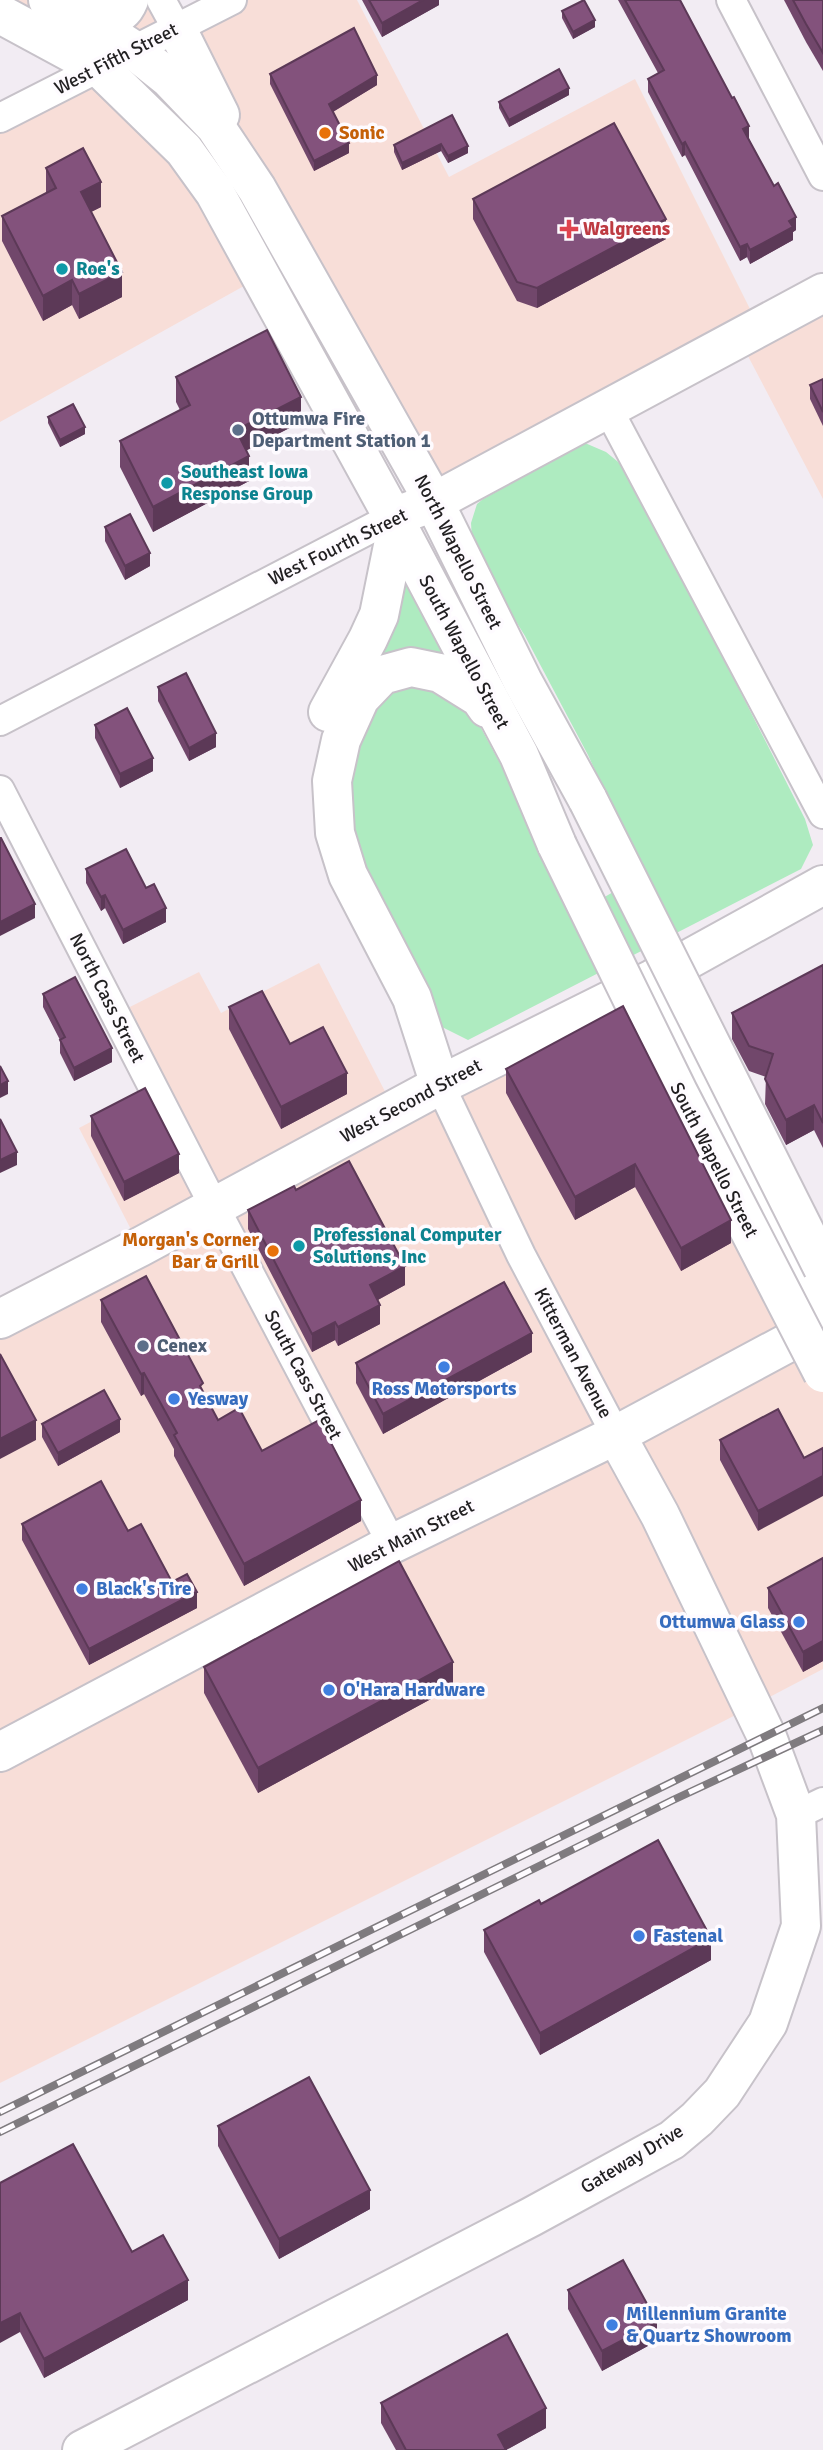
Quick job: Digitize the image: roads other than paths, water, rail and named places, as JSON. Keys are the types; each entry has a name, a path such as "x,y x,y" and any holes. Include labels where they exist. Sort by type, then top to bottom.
{"main road":[{"path":"60,6 103,19 123,12 129,0"},
{"name":"North Wapello Street","path":"60,6 135,51 170,79 215,126 257,189 434,502 523,682 588,800 823,1268"},
{"name":"South Wapello Street","path":"0,14 100,68 184,150 215,193 395,521 519,755 557,845 678,1092 823,1373"},
{"path":"169,14 257,189"},
{"name":"West Fourth Street","path":"395,521 823,293"},
{"path":"395,521 379,615 330,705 316,744 307,807 318,866 402,1028 440,1085"},
{"path":"440,1085 412,998 348,875 335,833 332,781 341,740 360,698 382,675 411,667 440,673 480,698 519,755"},
{"name":"West Second Street","path":"0,1319 140,1247 440,1085 653,979 823,885"},
{"name":"West Main Street","path":"0,1752 392,1544 617,1435 823,1324"},
{"name":"Kitterman Avenue","path":"617,1435 660,1515 710,1620"},
{"name":"Gateway Drive","path":"82,2450 576,2193 672,2140 722,2093 768,2023 801,1926 809,1808 767,1737 710,1620"}],"street":[{"name":"West Fifth Street","path":"0,118 135,51 169,14 232,0"},
{"path":"731,0 823,176"},
{"path":"607,409 823,814"},
{"name":"West Fourth Street","path":"0,721 395,521"},
{"name":"North Cass Street","path":"0,790 214,1206"},
{"name":"South Wapello Street","path":"653,979 823,1312"},
{"name":"Kitterman Avenue","path":"440,1085 521,1255 617,1435"},
{"name":"South Cass Street","path":"214,1206 392,1544"}],"railway":[{"path":"0,2112 823,1708"},
{"path":"0,2132 673,1800 823,1730"}],"place":[{"name":"Sonic","path":"325,133"},
{"name":"Walgreens","path":"569,229"},
{"name":"Roe's","path":"62,269"},
{"name":"Ottumwa Fire Department Station 1","path":"238,430"},
{"name":"Southeast Iowa Response Group","path":"167,483"},
{"name":"Professional Computer Solutions, Inc","path":"299,1246"},
{"name":"Morgan's Corner Bar & Grill","path":"273,1251"},
{"name":"Cenex","path":"143,1346"},
{"name":"Ross Motorsports","path":"444,1367"},
{"name":"Yesway","path":"174,1399"},
{"name":"Black's Tire","path":"82,1589"},
{"name":"Ottumwa Glass","path":"799,1622"},
{"name":"O'Hara Hardware","path":"329,1690"},
{"name":"Fastenal","path":"639,1936"},
{"name":"Millennium Granite & Quartz Showroom","path":"612,2325"}]}
